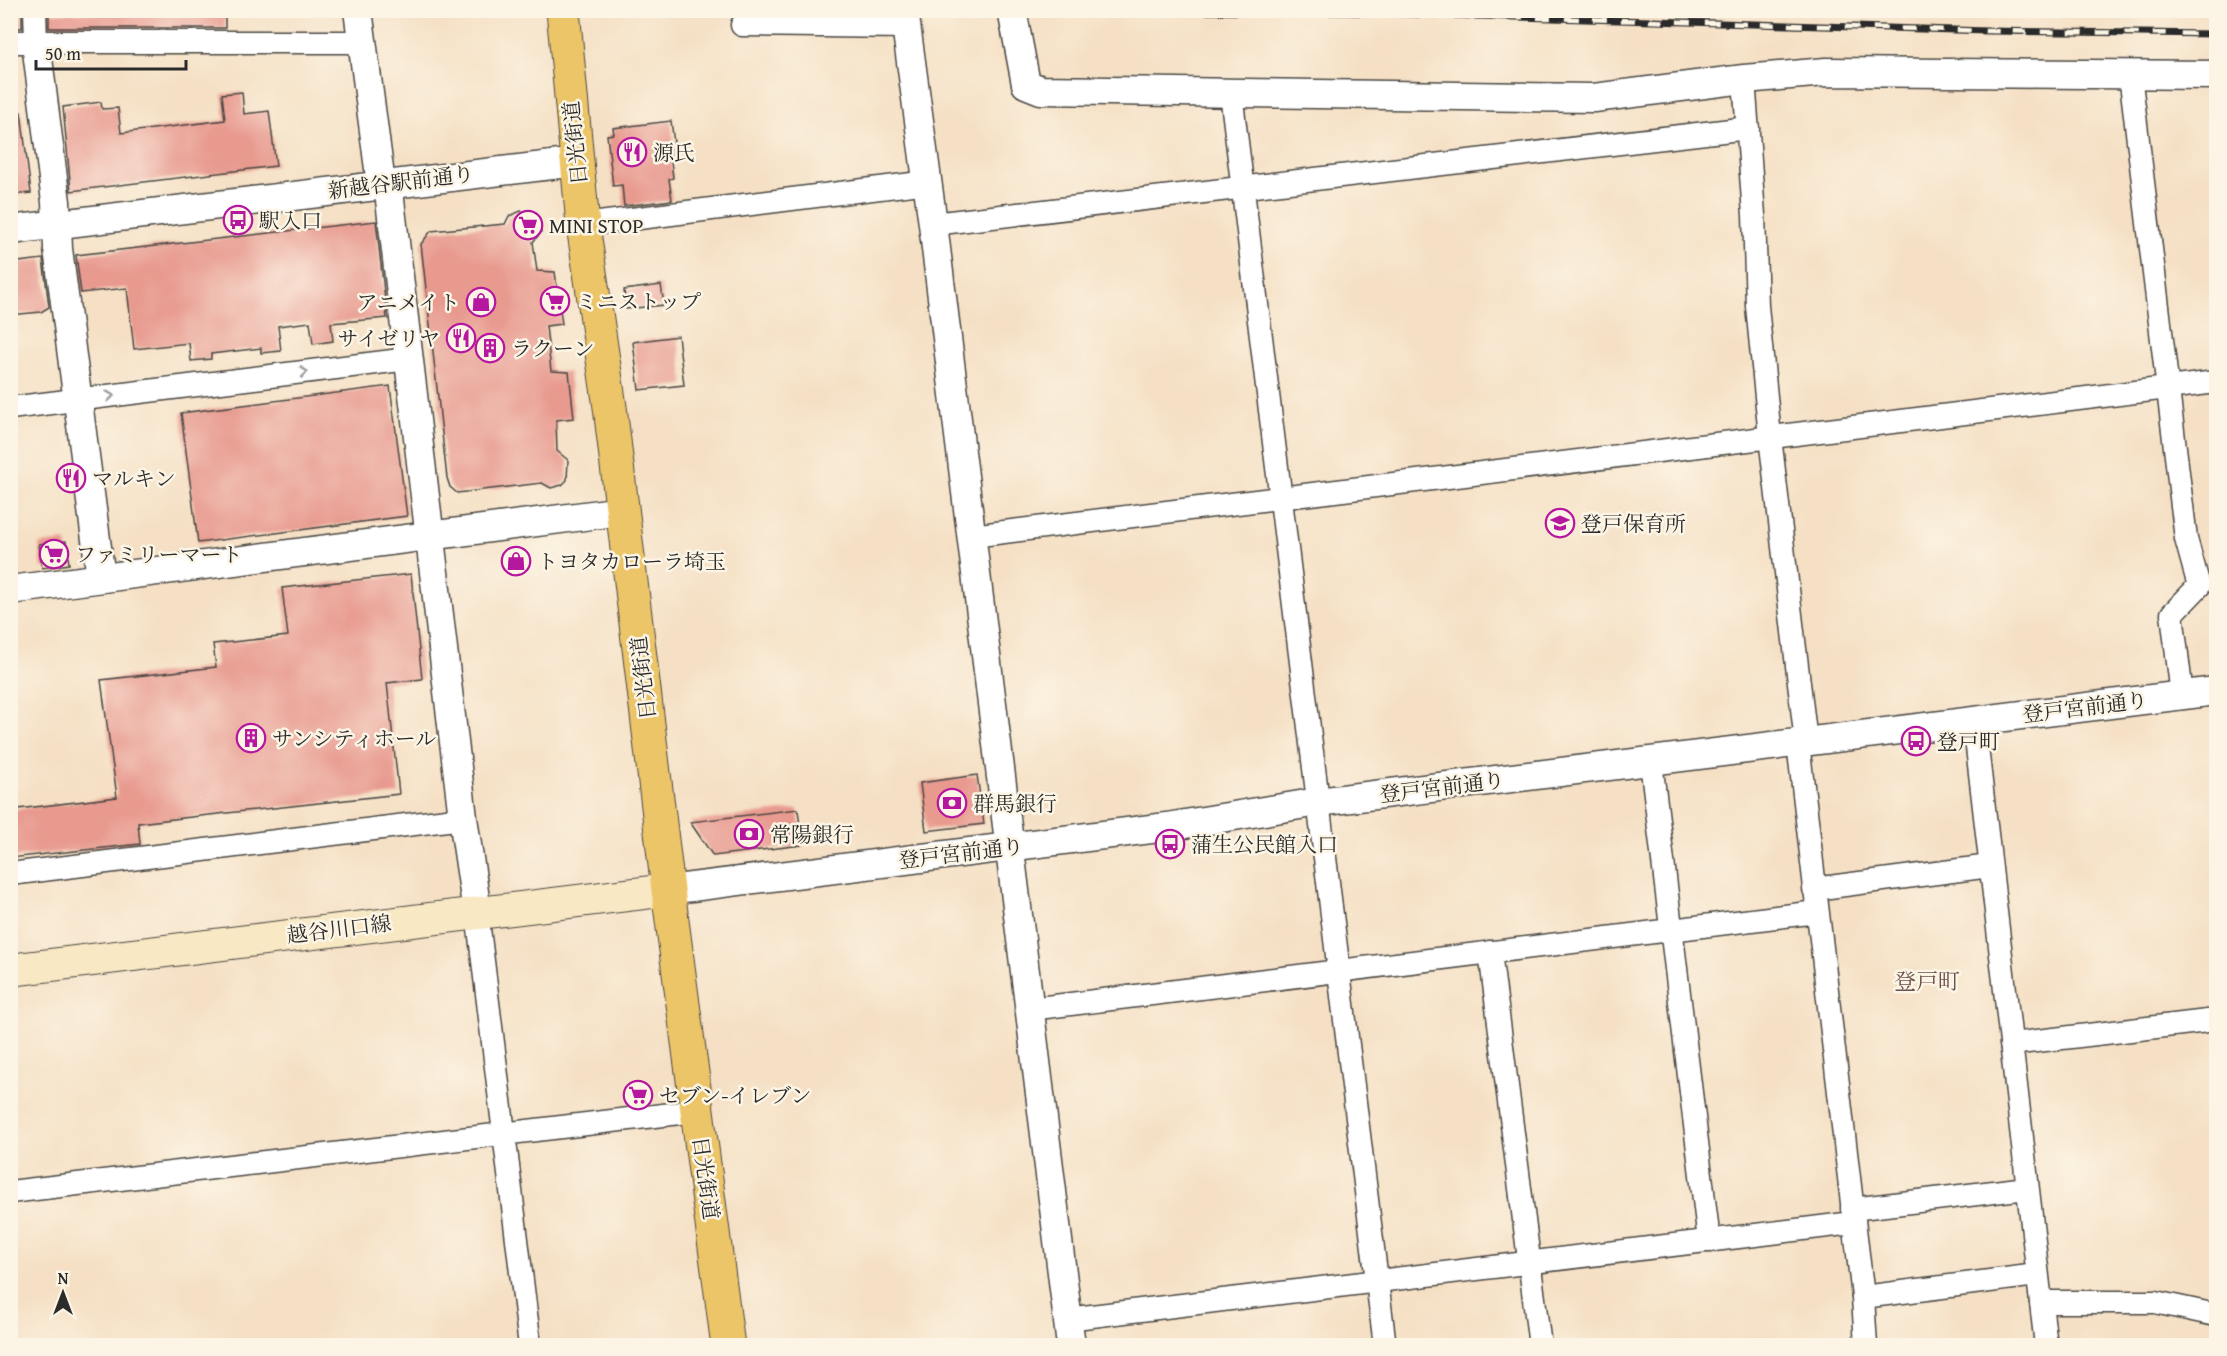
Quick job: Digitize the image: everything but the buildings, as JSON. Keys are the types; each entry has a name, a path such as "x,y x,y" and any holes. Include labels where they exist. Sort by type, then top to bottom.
{"main road":[{"name":"日光街道","path":"563,10 583,225 623,511 668,890 728,1346"},
{"name":"越谷川口線","path":"10,970 668,890"}],"street":[{"path":"35,10 23,43 57,224 58,249 101,578"},
{"path":"358,10 409,359 463,818 477,912 530,1346"},
{"path":"1012,10 1026,84 1041,90 1594,98 1744,79 1826,72 2217,75"},
{"path":"742,25 905,19 928,182 1069,1332 1377,1281 1708,1241 2027,1188"},
{"path":"23,43 361,42"},
{"path":"2130,74 2186,539 2207,579 2172,614 2181,695"},
{"path":"1744,79 1757,306 1802,742 1814,889 1863,1297 1866,1346"},
{"path":"1231,93 1385,1346"},
{"path":"933,224 1748,129"},
{"name":"新越谷駅前通り","path":"10,230 577,162"},
{"path":"583,225 928,182"},
{"path":"10,408 409,359"},
{"path":"972,536 2217,382"},
{"path":"10,590 623,511"},
{"name":"登戸宮前通り","path":"668,890 1232,817 1318,802 2217,691"},
{"path":"1974,721 2046,1346"},
{"path":"1651,762 1708,1241"},
{"path":"10,874 463,818"},
{"path":"1814,889 1990,866"},
{"path":"1030,1009 1817,912"},
{"path":"1490,952 1540,1346"},
{"path":"2011,1044 2217,1020"},
{"path":"10,1192 697,1111"},
{"path":"1863,1297 2037,1275"},
{"path":"2041,1302 2155,1302 2217,1314"}],"railway":[{"path":"753,10 1344,12 1988,31 2216,34"}],"place":[{"name":"源氏","path":"632,152"},
{"name":"駅入口","path":"238,220"},
{"name":"MINI STOP","path":"528,225"},
{"name":"ミニストップ","path":"555,301"},
{"name":"アニメイト","path":"481,302"},
{"name":"サイゼリヤ","path":"461,338"},
{"name":"ラクーン","path":"490,348"},
{"name":"マルキン","path":"71,478"},
{"name":"登戸保育所","path":"1560,523"},
{"name":"ファミリーマート","path":"54,554"},
{"name":"トヨタカローラ埼玉","path":"516,561"},
{"name":"サンシティホール","path":"251,738"},
{"name":"登戸町","path":"1916,741"},
{"name":"群馬銀行","path":"952,803"},
{"name":"常陽銀行","path":"749,834"},
{"name":"蒲生公民館入口","path":"1170,844"},
{"name":"セブン-イレブン","path":"638,1095"}],"district":[{"name":"登戸町","path":"1927,981"}]}
